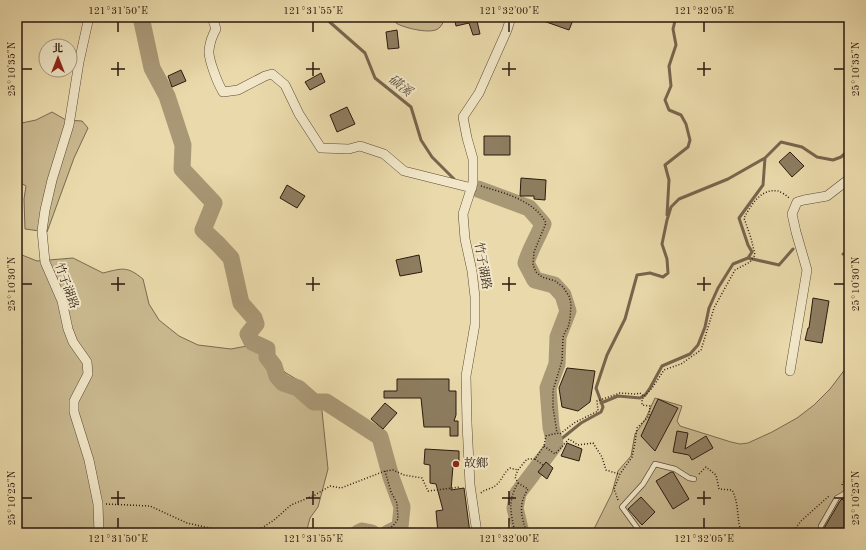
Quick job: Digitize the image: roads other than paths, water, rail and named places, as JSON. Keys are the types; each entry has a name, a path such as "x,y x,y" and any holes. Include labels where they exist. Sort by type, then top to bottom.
{"street":[{"name":"竹子湖路","path":"89,17 79,62 69,125 52,180 42,231 45,262 62,301 72,342 87,362 88,374 74,401 74,412 89,460 98,504 99,533"},
{"path":"212,17 216,29 210,40 209,52 218,83 223,92 238,90 272,74 285,85 299,114 322,148 348,149 360,146 384,154 404,171 472,186"},
{"name":"竹子湖路","path":"477,533 470,485 466,423 466,376 475,324 475,297 472,271 465,239 463,214 472,186 473,159 466,138 463,117 479,93 507,30 511,17"},
{"path":"790,371 807,270 792,214 797,202 827,196 849,179"}],"lane":[{"path":"641,533 622,507 643,484 655,464 675,469 689,478 694,479"},
{"path":"821,526 838,498 849,489"}],"waterway":[{"path":"141,17 152,68 167,96 183,145 182,169 214,203 203,230 231,258 241,303 254,318 256,324 248,334 252,342 267,349 267,357 274,366 277,376 283,383 298,388 314,402 326,402 380,437 391,477 402,507 400,527 388,533"},
{"name":"磺溪","path":"324,17 365,53 375,78 411,107 421,140 432,157 454,179"},
{"path":"667,215 669,180 665,165 688,147 690,140 686,124 681,115 669,110 665,100 671,86 669,66 676,45 673,29 676,17"},
{"path":"555,444 581,423 601,412 603,407 596,388 607,355 625,319 637,275 650,273 663,277 668,273 667,259 662,244 671,207 679,199 728,179 765,158 781,142 802,147 817,157 833,160 841,157 849,150"},
{"path":"748,258 752,252 748,245 739,218 763,185 765,158"},
{"path":"478,189 529,208 543,224 526,263 535,280 554,285 563,295 568,311 558,337 557,364 548,388 551,427 555,444 518,493 515,508 521,533"},
{"path":"601,403 618,396 640,398 645,395 650,388 662,366 690,354 698,345 705,327 709,308 718,288 733,264 748,258 779,265 793,249"},
{"path":"843,254 849,254"},
{"path":"358,533 362,531 372,533"}],"place":[{"name":"故鄉","path":"456,464"}]}
